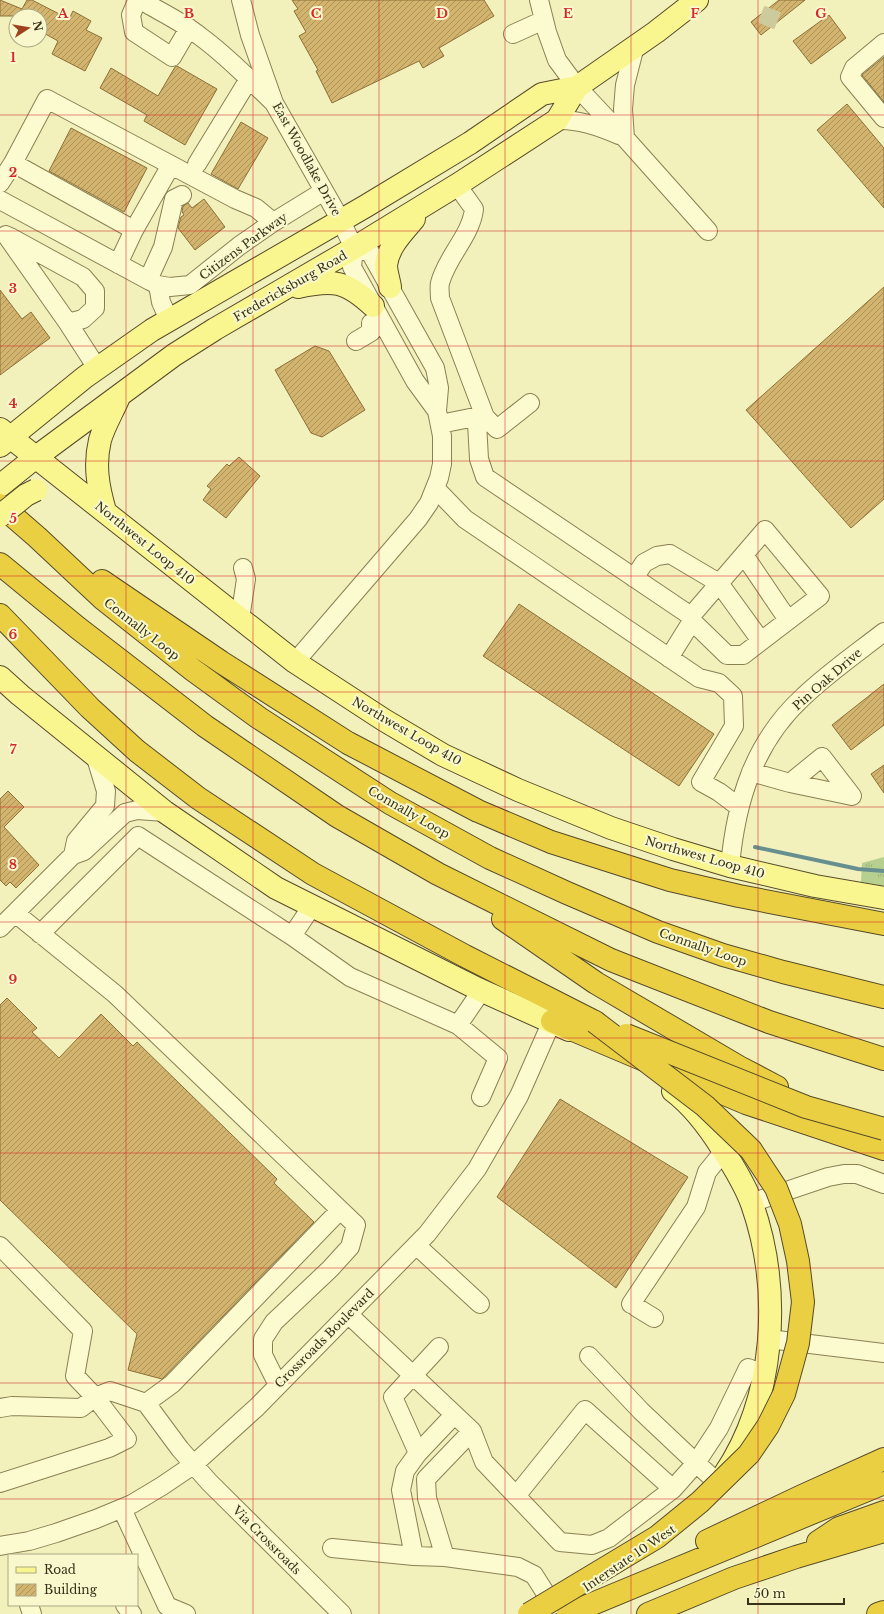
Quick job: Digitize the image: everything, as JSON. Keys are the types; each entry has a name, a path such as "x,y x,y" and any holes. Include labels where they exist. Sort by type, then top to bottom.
{"highway":[{"name":"Connally Loop","path":"0,505 37,537 102,598 193,670 259,718 390,803 490,858 651,929 724,955 783,972 884,997"},
{"path":"37,537 215,658 348,743 478,811 551,842 670,880 717,891 884,924"},
{"path":"0,564 78,628 205,726 337,816 438,874 611,960 769,1022 884,1059"},
{"path":"0,615 90,708 137,751 198,798 313,874 472,960 595,1022 806,1107 884,1129"},
{"path":"438,874 596,983 732,1063 801,1100 884,1134"},
{"path":"552,1021 746,1103 884,1149"},
{"path":"529,1614 657,1537 700,1502 749,1454 768,1426 784,1394 798,1343 803,1302 798,1261 790,1224 776,1188 751,1150 705,1106 595,1022"},
{"path":"593,1583 619,1578 701,1544 802,1496 884,1460"},
{"path":"561,1610 884,1483"},
{"path":"796,1557 839,1528 884,1512"},
{"path":"648,1614 734,1578 884,1530"},
{"path":"878,1614 884,1612"}],"main road":[{"name":"Fredericksburg Road","path":"7,480 36,456 174,355 458,185 557,120 577,87 697,0"},
{"name":"Fredericksburg Road","path":"4,437 97,368 169,320 470,143 542,94 577,87"},
{"path":"390,287 386,265 395,241 427,204"},
{"path":"284,290 318,282 336,282 358,292 372,320"},
{"path":"105,511 99,490 97,472 98,453 100,440 119,395"},
{"name":"Northwest Loop 410","path":"4,437 36,456 295,662 384,720 450,758 518,790 612,828 730,866 815,886 884,898"},
{"path":"0,516 26,495 36,490 51,487 76,488"},
{"path":"0,677 96,758 165,812 276,888 482,990 552,1021"},
{"name":"Interstate 10 West","path":"533,1614 561,1610 593,1583 672,1531 708,1497 730,1465 745,1436 757,1403 764,1374 769,1339 770,1304 768,1271 760,1231 751,1203 737,1171 712,1132 681,1097 638,1065 552,1021"}],"street":[{"name":"East Woodlake Drive","path":"241,0 250,35 274,103 324,191 354,248"},
{"path":"539,0 555,57 577,87 708,231"},
{"path":"189,28 172,57 134,32 131,15 146,1 173,17 189,28 226,56 274,103"},
{"path":"513,34 544,20"},
{"path":"884,43 854,68 850,78 884,118"},
{"path":"625,138 623,109 625,85 635,46"},
{"path":"197,164 249,78"},
{"path":"0,183 13,163 47,99 235,199 256,208 273,222"},
{"path":"557,120 565,120 599,127 625,138"},
{"path":"13,163 134,230"},
{"path":"118,264 134,230 171,165"},
{"path":"458,185 474,208 473,220 446,267 440,283 440,298 477,417 476,424 479,459 485,477 634,578 691,619 727,655 743,655 820,596 765,530 719,583 691,619 669,658"},
{"name":"Citizens Parkway","path":"0,200 153,283 178,287 190,285 239,246 273,222 324,191"},
{"path":"169,320 153,283 174,199 182,195"},
{"path":"3,234 18,210"},
{"path":"3,234 83,277 95,291 95,308 83,319 68,323"},
{"path":"3,234 68,323 97,368"},
{"path":"295,662 418,519 429,503 442,464 442,436 439,418 438,388 434,368 370,252 354,248 352,267 372,320 389,333 415,380 439,418"},
{"path":"372,320 389,333"},
{"path":"356,341 372,320"},
{"path":"439,418 477,417 497,429 530,403"},
{"path":"435,488 465,519 699,678 719,683 733,696 734,726 701,782 739,806"},
{"path":"634,578 644,563 657,556 670,554 719,583 761,641"},
{"path":"744,555 788,620"},
{"path":"240,619 246,579 244,568"},
{"name":"Pin Oak Drive","path":"730,866 732,838 739,806 751,772 771,735 802,698 884,632"},
{"path":"73,855 76,841 105,806 106,792 96,758"},
{"path":"751,772 790,783"},
{"path":"0,928 73,855 84,851 125,813 137,810 165,812"},
{"path":"40,934 138,836 292,936 350,977 458,1025 498,1058 481,1097"},
{"path":"292,936 312,906"},
{"path":"15,913 115,994 356,1225 350,1247 330,1269 274,1322 264,1339 263,1355 278,1385"},
{"path":"458,1025 482,990"},
{"name":"Crossroads Boulevard","path":"5,1549 31,1548 122,1508 162,1486 193,1464 257,1407 427,1234 477,1170 519,1096 552,1021"},
{"path":"654,1318 633,1306 696,1207 707,1172 724,1151"},
{"path":"751,1203 828,1177 844,1174 857,1174 884,1184"},
{"path":"0,1408 12,1406 81,1408 95,1397 110,1391 146,1403 172,1384 340,1210"},
{"path":"416,1245 480,1304"},
{"path":"0,1246 83,1331 75,1376 95,1397 127,1439 109,1448 0,1483"},
{"path":"348,1314 472,1432 484,1462 560,1542 592,1545 609,1538 673,1489 696,1463 720,1428 748,1368 764,1374"},
{"path":"769,1339 884,1353"},
{"path":"418,1453 393,1397 439,1347"},
{"path":"589,1356 641,1412 718,1483"},
{"name":"Via Crossroads","path":"146,1403 193,1464 209,1482 342,1614"},
{"path":"516,1496 586,1410 673,1489"},
{"path":"414,1556 401,1490 405,1471 418,1453 454,1415"},
{"path":"444,1557 427,1498 426,1479 472,1432"},
{"path":"122,1508 167,1606 186,1614"},
{"path":"332,1548 414,1556 444,1557 518,1567 534,1575 561,1610"},
{"path":"126,1606 132,1614"}],"green space":[{"path":"884,857 884,886 861,882 862,863"}],"building":[{"path":"0,0 20,8 8,8 8,16 0,16"},
{"path":"27,0 32,0 48,8 23,8"},
{"path":"292,0 484,0 494,16 439,48 444,56 423,68 419,61 332,103 316,71 318,70 299,36 306,32 294,11 298,9"},
{"path":"779,0 805,0 761,35 751,22"},
{"path":"48,8 69,19 73,11 91,21 86,30 102,38 85,71 52,54 58,41 48,35"},
{"path":"829,15 846,38 811,64 793,41"},
{"path":"884,57 884,102 862,75"},
{"path":"177,66 217,89 185,145 144,121 147,115 100,88 111,68 158,96"},
{"path":"847,104 884,148 884,208 817,130"},
{"path":"241,122 268,138 238,189 211,174"},
{"path":"71,128 147,168 124,212 49,171"},
{"path":"204,199 225,227 195,250 178,228 181,217 184,215 182,212 183,206 188,203 192,208"},
{"path":"884,287 884,499 851,528 746,410"},
{"path":"0,290 22,319 31,312 50,338 0,375"},
{"path":"315,346 329,351 365,410 322,437 311,433 275,370"},
{"path":"239,457 260,476 226,518 203,500 211,489 207,486 227,464 229,466"},
{"path":"519,604 714,734 679,786 483,656"},
{"path":"884,684 884,725 851,750 832,725"},
{"path":"884,765 884,793 871,774"},
{"path":"8,791 24,807 4,827 39,865 16,888 10,882 6,886 0,880 0,799"},
{"path":"7,998 37,1028 32,1032 59,1058 101,1014 133,1046 137,1042 277,1179 274,1183 314,1222 162,1379 128,1370 137,1334 0,1200 0,1005"},
{"path":"560,1099 688,1177 616,1288 497,1197"}],"waterway":[{"path":"755,847 858,869 884,871"}],"tunnel":[{"path":"761,14 778,21"}]}
